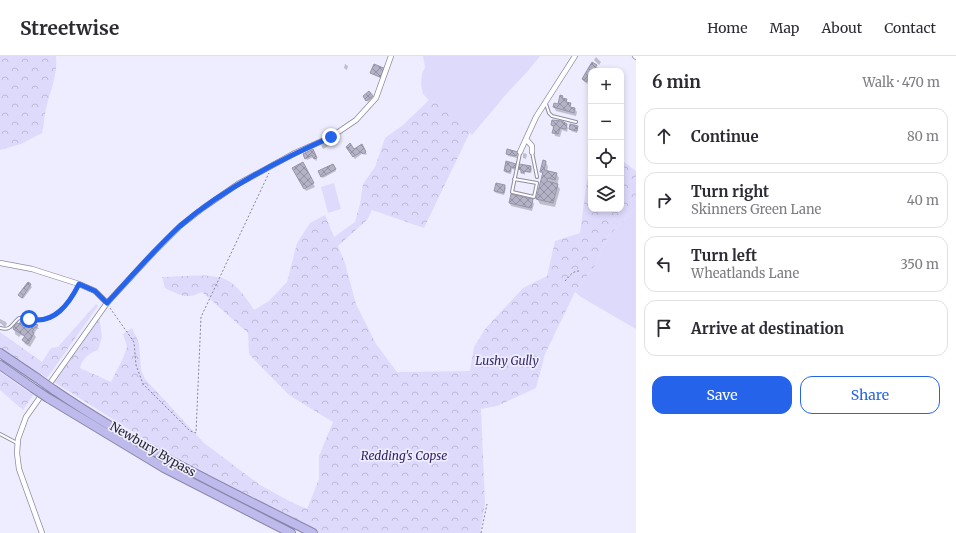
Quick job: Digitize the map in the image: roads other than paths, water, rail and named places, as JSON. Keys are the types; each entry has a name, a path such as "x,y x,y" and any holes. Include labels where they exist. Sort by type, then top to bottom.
{"highway":[{"name":"Newbury Bypass","path":"0,353 54,390 128,436 199,476 313,533"},
{"name":"Newbury Bypass","path":"0,365 48,398 159,465 290,533"}],"street":[{"path":"42,533 19,469 17,443 26,417 107,303 180,226 203,208 238,184 295,153 331,137 356,120 376,98 391,56"},
{"path":"520,152 536,117 575,56"},
{"path":"526,139 532,146 532,152"},
{"path":"0,262 32,269 79,284 95,291 107,303"}],"lane":[{"path":"545,102 549,113 552,116 576,122"},
{"path":"514,179 537,183 534,197 512,192 514,179 520,152"},
{"path":"532,152 537,177"},
{"path":"0,328 9,328 19,318 40,320 58,312 70,301 79,284"},
{"path":"0,434 17,443"}],"park label":[{"name":"Lushy Gully","path":"507,360"},
{"name":"Redding's Copse","path":"404,455"}]}
